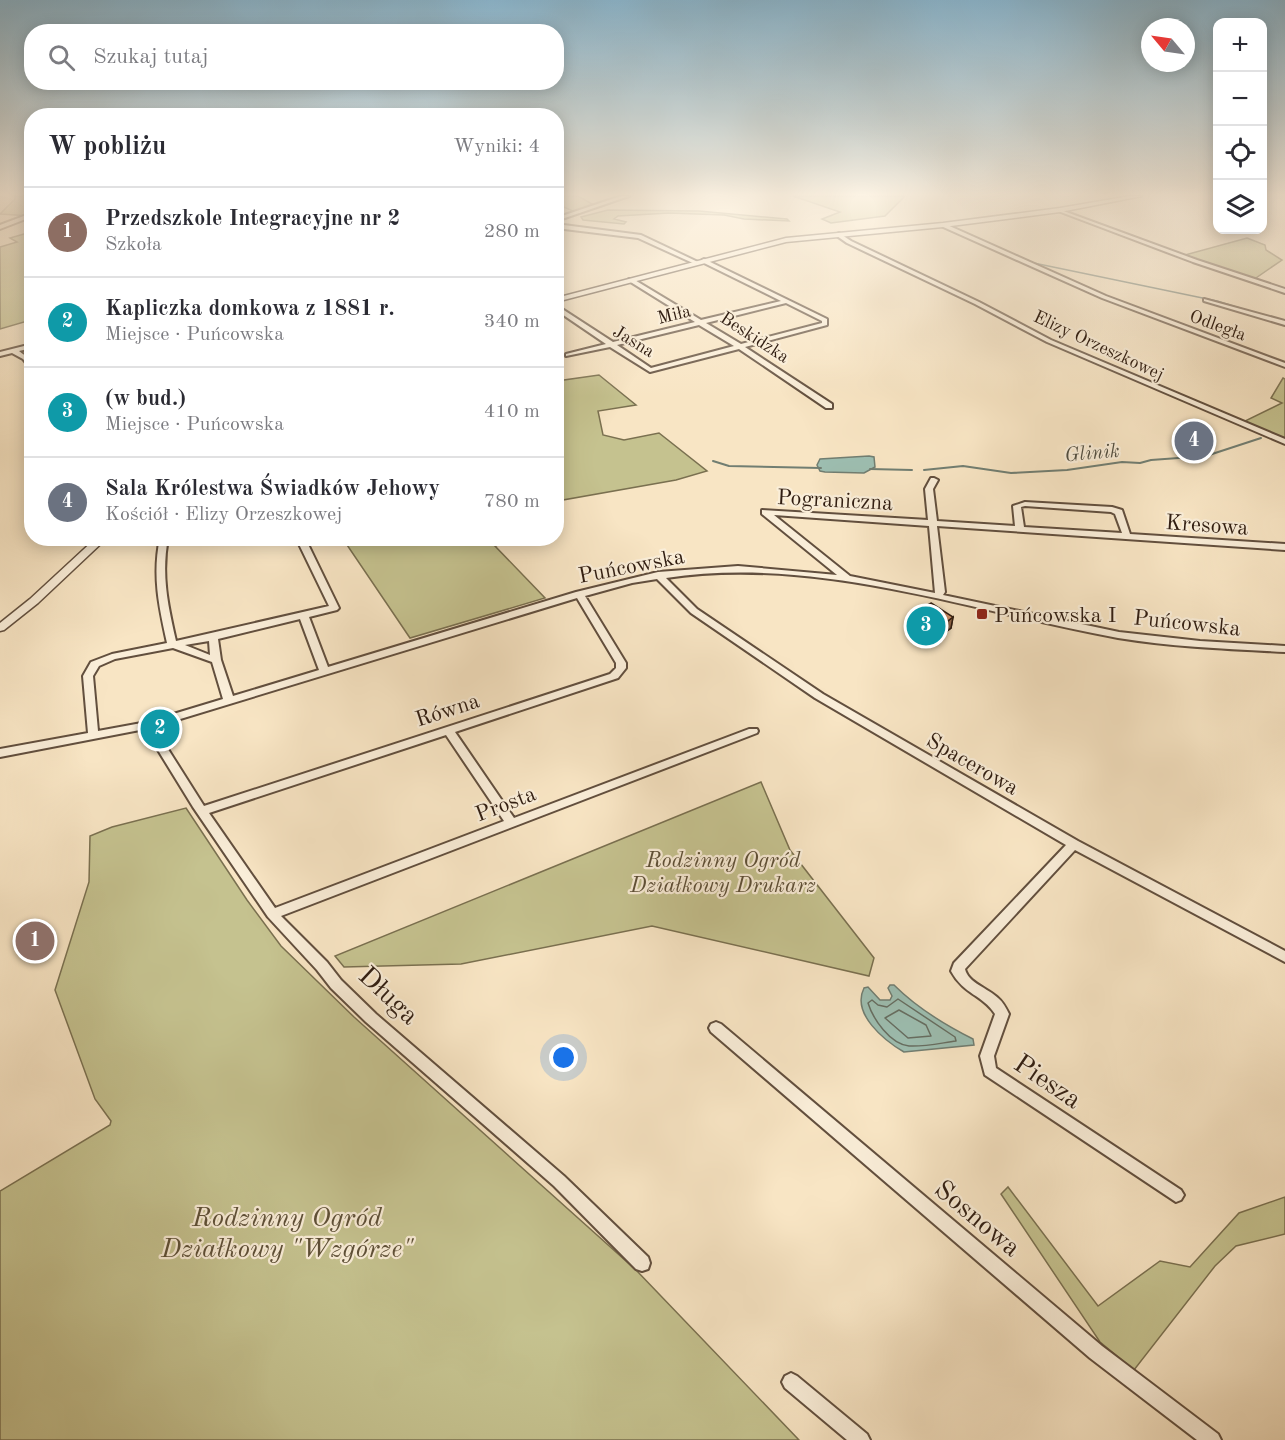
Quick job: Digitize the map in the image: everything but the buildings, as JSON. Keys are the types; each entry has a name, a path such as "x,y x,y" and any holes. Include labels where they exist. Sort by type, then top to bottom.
{"street":[{"path":"564,298 696,263"},
{"path":"704,263 787,301"},
{"name":"Elizy Orzeszkowej","path":"893,263 1049,341 1285,442"},
{"name":"Odległa","path":"1028,263 1104,297 1285,365"},
{"path":"1202,263 1285,291"},
{"name":"Beskidzka","path":"631,280 740,347 829,406"},
{"name":"Odległa","path":"1206,300 1285,323"},
{"name":"Miła","path":"568,355 787,301"},
{"name":"Jasna","path":"564,313 650,370 825,324 825,320 787,301"},
{"path":"0,354 24,348"},
{"path":"14,351 24,357"},
{"path":"934,480 929,489 940,592 938,597"},
{"path":"1020,529 1017,506 1025,504 1112,510 1119,512 1126,537"},
{"name":"Pograniczna","path":"847,578 765,512 933,523"},
{"name":"Kresowa","path":"933,523 1285,547"},
{"path":"0,628 34,601 93,546"},
{"path":"162,546 158,577 172,644"},
{"path":"93,735 88,676 95,664 112,657 213,638 334,608 304,546"},
{"name":"Puńcowska","path":"0,753 148,725 579,594 658,576 738,569 847,578 1119,635 1200,644 1285,649"},
{"name":"Spacerowa","path":"658,576 694,611 819,696 1074,843 1285,957"},
{"name":"Równa","path":"202,811 618,673 621,663 579,594"},
{"path":"304,616 325,672"},
{"path":"213,638 216,660 229,701"},
{"path":"172,644 216,660"},
{"name":"Długa","path":"148,725 202,811 272,914 370,1018 559,1181 642,1263"},
{"path":"448,729 510,821"},
{"name":"Prosta","path":"272,914 510,821 753,731"},
{"name":"Piesza","path":"1074,843 959,967 958,971 962,979 993,1000 1002,1014 987,1056 990,1071 1176,1195"},
{"name":"Sosnowa","path":"716,1028 1096,1352 1212,1440"},
{"path":"791,1382 861,1440"}],"green space":[{"path":"0,263 24,263 24,322 0,329"},
{"path":"1204,263 1277,263 1253,280"},
{"path":"599,375 636,405 598,411 603,435 624,440 659,433 707,471 676,480 564,500 564,380"},
{"path":"1283,378 1285,379 1285,440 1244,423 1282,403 1271,398"},
{"path":"348,546 495,546 545,598 410,638"},
{"name":"Rodzinny Ogród Działkowy Drukarz","path":"761,782 790,850 874,958 869,976 652,926 461,964 344,967 335,956"},
{"name":"Rodzinny Ogród Działkowy \"Wzgórze\"","path":"186,808 247,900 281,946 354,1017 636,1270 799,1440 0,1440 0,1191 110,1125 111,1121 95,1099 55,990 89,882 90,836 112,827"},
{"path":"1008,1187 1098,1306 1160,1261 1190,1267 1239,1213 1285,1197 1285,1234 1236,1246 1215,1266 1134,1370 1100,1342 1001,1194"}],"water":[{"path":"874,457 875,467 864,473 825,472 820,471 817,465 820,459"},
{"path":"894,985 931,1015 973,1039 974,1045 904,1052 896,1047 872,1026 862,1007 861,998 864,988 868,987 880,1000 890,1000 892,996 888,988"}],"waterway":[{"name":"Glinik","path":"1035,263 1217,301 1259,314"},
{"name":"Glinik","path":"924,470 963,466 1011,473 1067,470 1122,462 1140,463 1151,460 1206,456 1261,438"},
{"name":"Glinik","path":"713,461 729,466 821,468"},
{"name":"Glinik","path":"870,469 912,470"}],"place":[{"name":"Sala Królestwa Świadków Jehowy","path":"1194,441"},
{"name":"Puńcowska I","path":"982,614"},
{"name":"(w bud.)","path":"926,626"},
{"name":"Kapliczka domkowa z 1881 r.","path":"160,729"},
{"name":"Przedszkole Integracyjne nr 2","path":"35,941"}]}
